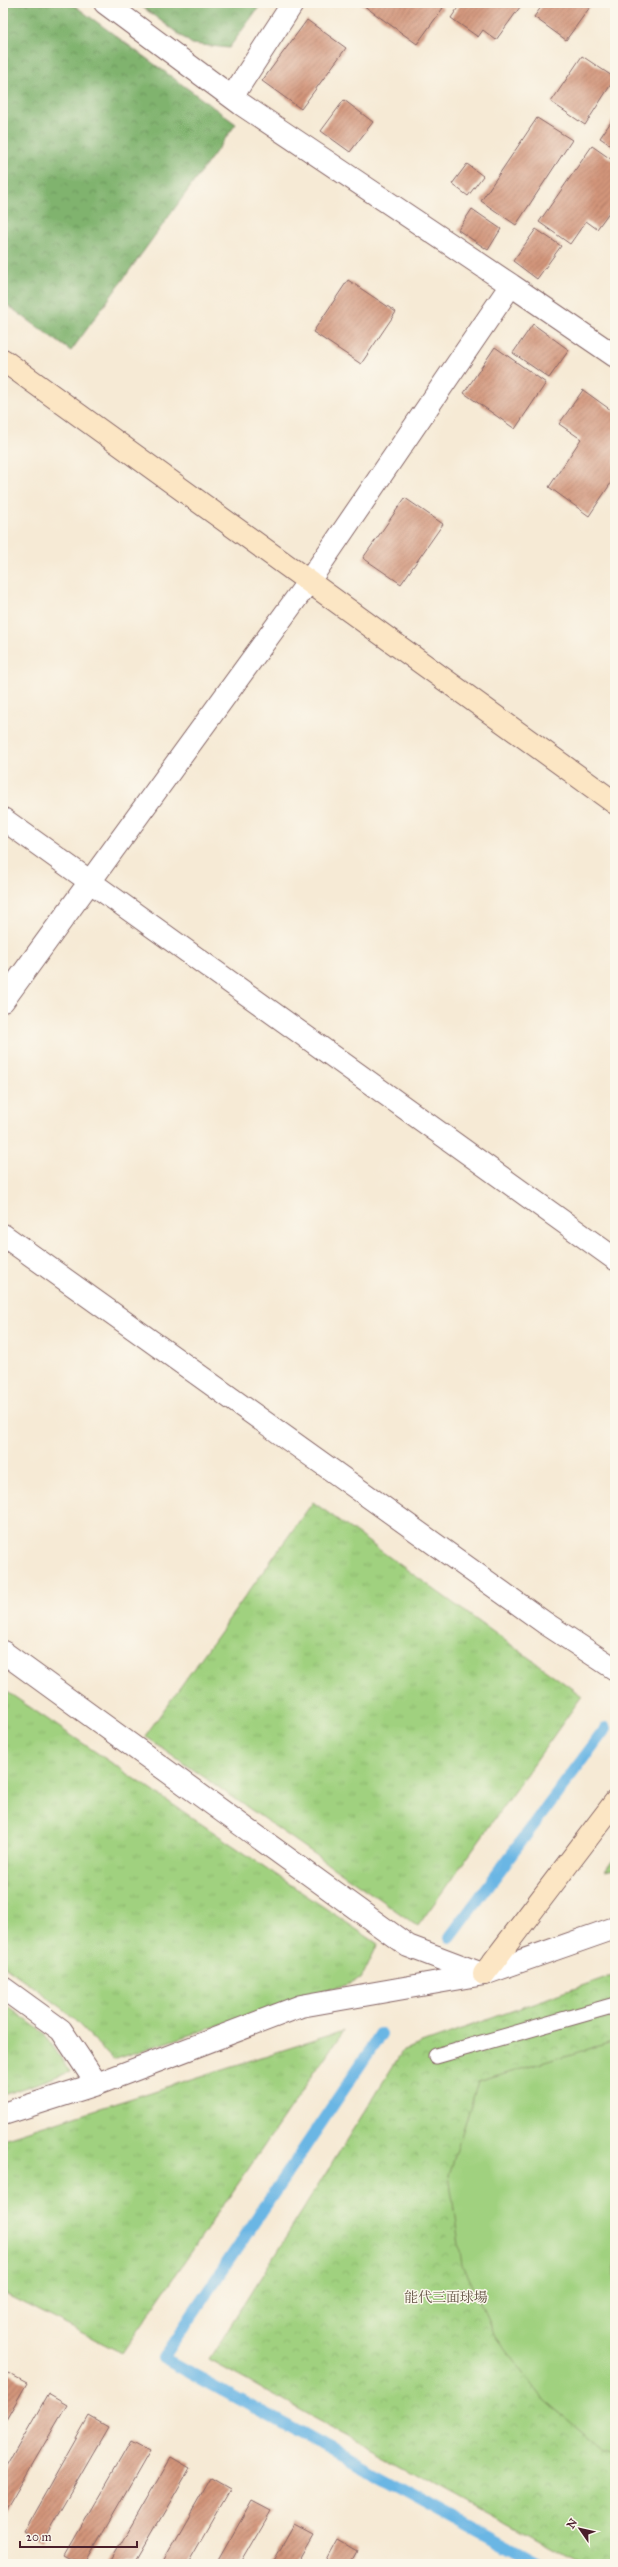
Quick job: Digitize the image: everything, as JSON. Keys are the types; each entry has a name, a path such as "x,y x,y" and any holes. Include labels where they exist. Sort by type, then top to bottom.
{"street":[{"path":"105,3 232,97 615,356"},
{"path":"232,97 293,3"},
{"path":"3,1001 90,884 309,581 511,285"},
{"path":"3,360 615,803"},
{"path":"3,819 90,884 615,1259"},
{"path":"3,1235 538,1619 615,1669"},
{"path":"3,1652 408,1946 484,1974"},
{"path":"484,1974 615,1802"},
{"path":"3,2114 97,2084 301,2006 484,1974 615,1928"},
{"path":"3,1988 61,2030 97,2084"}],"lane":[{"path":"436,2056 615,2005"}],"green space":[{"path":"3,3 71,3 236,124 71,351 3,302"},
{"path":"137,3 262,3 229,48 192,44"},
{"path":"313,1502 582,1696 418,1926 145,1736"},
{"path":"3,1689 378,1944 361,1979 113,2060 65,2010 3,1965"},
{"path":"615,1857 615,1869 605,1871"},
{"name":"能代三面球場","path":"615,1974 615,2564 582,2564 209,2360 403,2050"},
{"path":"3,2003 44,2033 70,2072 3,2095"},
{"path":"343,2031 122,2353 3,2293 3,2139"},
{"path":"615,2041 615,2452 602,2448 545,2401 496,2337 462,2265 449,2175 478,2082"}],"building":[{"path":"360,3 436,3 443,8 417,44"},
{"path":"461,3 523,3 496,40 483,30 478,37 451,18"},
{"path":"544,3 593,3 566,40 534,17"},
{"path":"307,20 346,48 301,109 262,81"},
{"path":"582,56 615,78 585,125 551,102"},
{"path":"344,100 373,122 350,152 321,131"},
{"path":"615,116 615,148 600,138"},
{"path":"537,118 572,140 516,225 481,201"},
{"path":"592,146 615,162 615,204 597,229 586,221 570,244 539,222"},
{"path":"467,164 483,176 468,196 452,184"},
{"path":"472,209 501,229 488,250 458,230"},
{"path":"536,229 561,246 537,279 513,261"},
{"path":"348,280 396,312 361,364 313,332"},
{"path":"533,324 569,350 549,378 513,353"},
{"path":"495,347 546,383 515,429 464,393"},
{"path":"583,390 615,413 615,477 589,516 549,487 581,439 559,424"},
{"path":"405,498 443,524 401,584 363,558"},
{"path":"8,2373 27,2383 3,2425 3,2381"},
{"path":"48,2394 67,2405 3,2515 3,2473"},
{"path":"89,2416 108,2427 42,2541 24,2531"},
{"path":"131,2441 150,2451 85,2564 82,2564 65,2555"},
{"path":"171,2457 190,2468 134,2564 109,2564"},
{"path":"211,2478 230,2489 187,2564 162,2564"},
{"path":"252,2501 271,2511 240,2564 216,2564"},
{"path":"294,2525 313,2535 296,2564 272,2564"},
{"path":"338,2540 357,2551 350,2564 325,2564"}],"waterway":[{"path":"450,1937 606,1728"},
{"path":"381,2034 163,2358 541,2564"}]}
